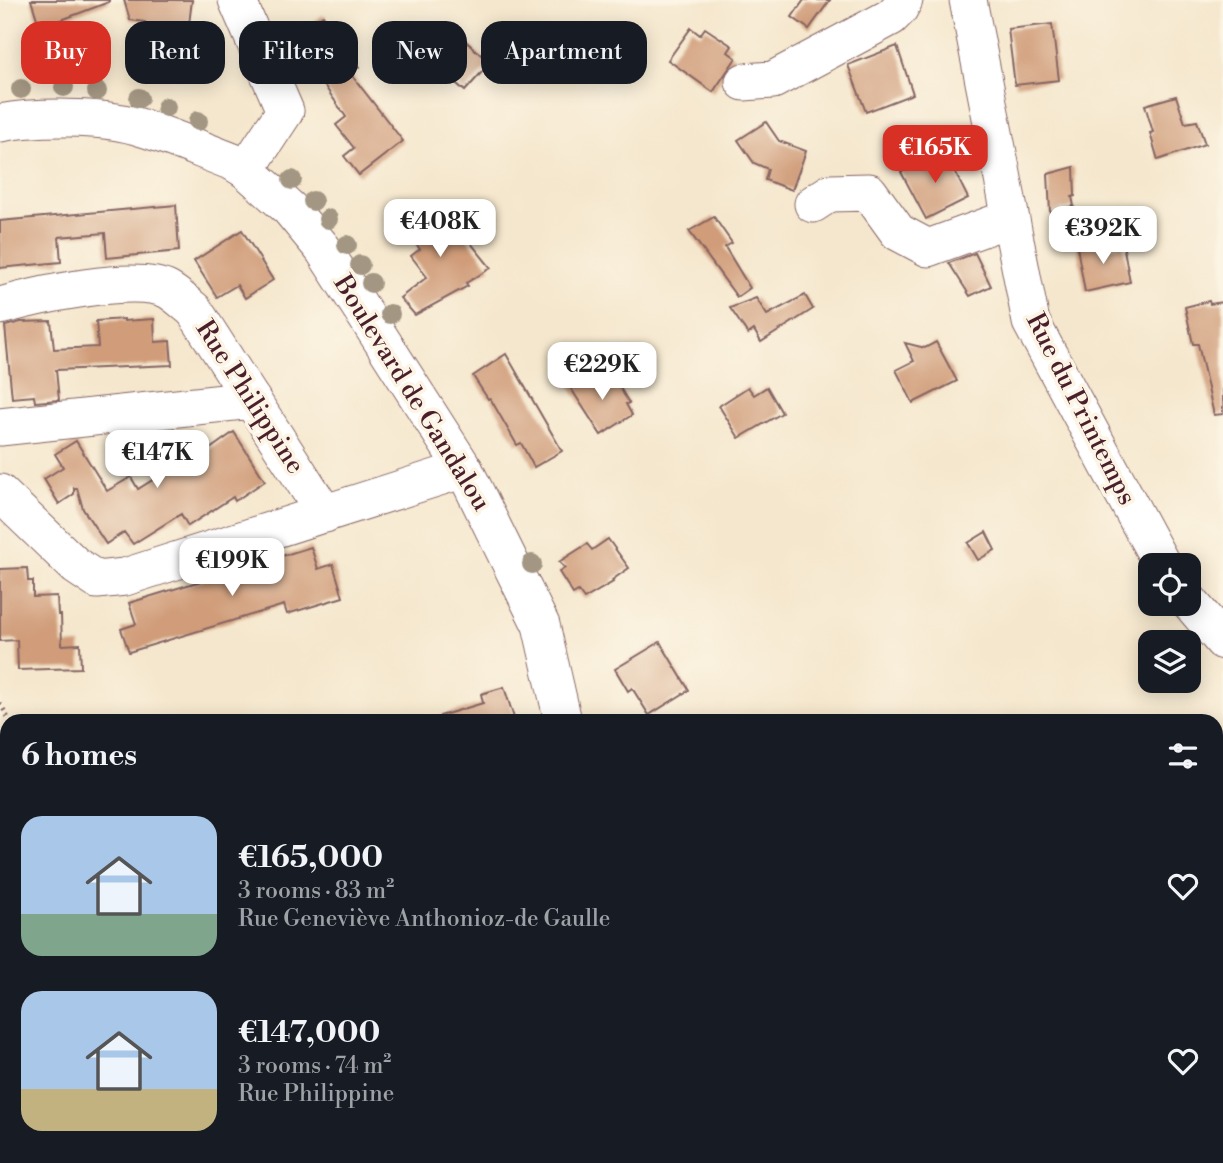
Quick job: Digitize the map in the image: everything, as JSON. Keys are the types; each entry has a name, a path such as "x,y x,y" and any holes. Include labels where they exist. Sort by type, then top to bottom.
{"street":[{"path":"237,0 285,111 246,170"},
{"path":"744,82 773,80 891,17 900,9 904,0"},
{"name":"Rue du Printemps","path":"968,0 1031,322 1156,553"},
{"name":"Boulevard de Gandalou","path":"0,123 22,119 74,119 134,125 233,162 290,209 323,249 464,469 541,625 560,714"},
{"path":"813,204 830,193 869,192 898,232 928,248 1010,218"},
{"name":"Rue Philippine","path":"0,306 46,293 141,283 167,290 194,310 325,514"},
{"path":"0,427 252,400"},
{"path":"0,493 76,566 97,580 125,577 464,469"},
{"path":"1201,616 1223,642"}],"building":[{"path":"31,0 109,0 59,21 38,21"},
{"path":"124,0 192,0 189,21 130,20"},
{"path":"804,0 830,0 809,29 792,17"},
{"path":"323,15 327,21 314,21"},
{"path":"1052,24 1059,80 1015,85 1008,29"},
{"path":"691,28 700,35 705,28 732,46 728,52 736,58 713,92 668,60"},
{"path":"467,42 481,55 481,73 465,91 457,84 467,84"},
{"path":"897,46 913,94 866,112 848,65"},
{"path":"358,83 403,141 359,175 344,156 354,148 336,125 346,117 323,84"},
{"path":"1176,96 1185,123 1197,121 1205,144 1158,160 1145,105"},
{"path":"766,122 779,141 806,151 792,190 765,180 768,169 754,163 738,140"},
{"path":"944,150 968,198 926,219 901,172"},
{"path":"1074,167 1074,206 1050,212 1048,174"},
{"path":"431,203 440,215 445,211 491,268 466,283 468,286 415,315 400,298 427,277 411,256 420,249 402,227"},
{"path":"176,205 179,251 107,258 105,233 59,237 61,262 0,268 0,221"},
{"path":"714,217 732,243 725,247 750,288 737,297 689,231"},
{"path":"242,230 273,280 245,298 237,285 217,297 194,261"},
{"path":"1096,242 1099,249 1123,244 1130,282 1085,292 1077,247"},
{"path":"975,253 991,286 970,296 949,263"},
{"path":"805,295 813,309 761,342 754,330 748,334 730,308 756,298 767,315"},
{"path":"1209,301 1210,304 1223,302 1223,414 1214,415 1198,344 1193,344 1185,307"},
{"path":"154,319 155,342 170,341 172,365 56,370 59,400 35,402 34,396 12,398 5,326 21,322 51,321 54,349 98,347 96,321"},
{"path":"936,342 957,381 913,403 896,370 914,361 905,343 925,348"},
{"path":"506,354 562,451 534,467 521,443 517,445 490,398 488,399 473,376"},
{"path":"595,371 604,384 614,378 629,403 626,404 632,415 601,435 570,387"},
{"path":"748,387 754,395 767,387 782,413 739,438 719,406"},
{"path":"234,432 265,481 235,501 233,497 188,526 181,514 133,544 124,532 106,544 83,509 77,488 74,488 74,494 59,504 44,479 63,467 55,454 76,441 107,491 131,477 138,489 207,446 210,449"},
{"path":"986,532 995,550 978,560 968,543"},
{"path":"608,539 629,568 612,580 613,582 584,599 578,591 573,594 559,572 565,568 559,562 587,544 592,550"},
{"path":"311,547 318,569 333,564 343,597 287,614 284,605 129,652 121,629 136,624 129,603"},
{"path":"27,568 28,581 33,581 33,597 57,596 62,645 80,644 81,668 18,670 17,640 0,641 0,569"},
{"path":"660,642 689,690 648,714 632,688 628,691 615,669"},
{"path":"504,687 513,714 447,714 483,703 481,694"}]}
